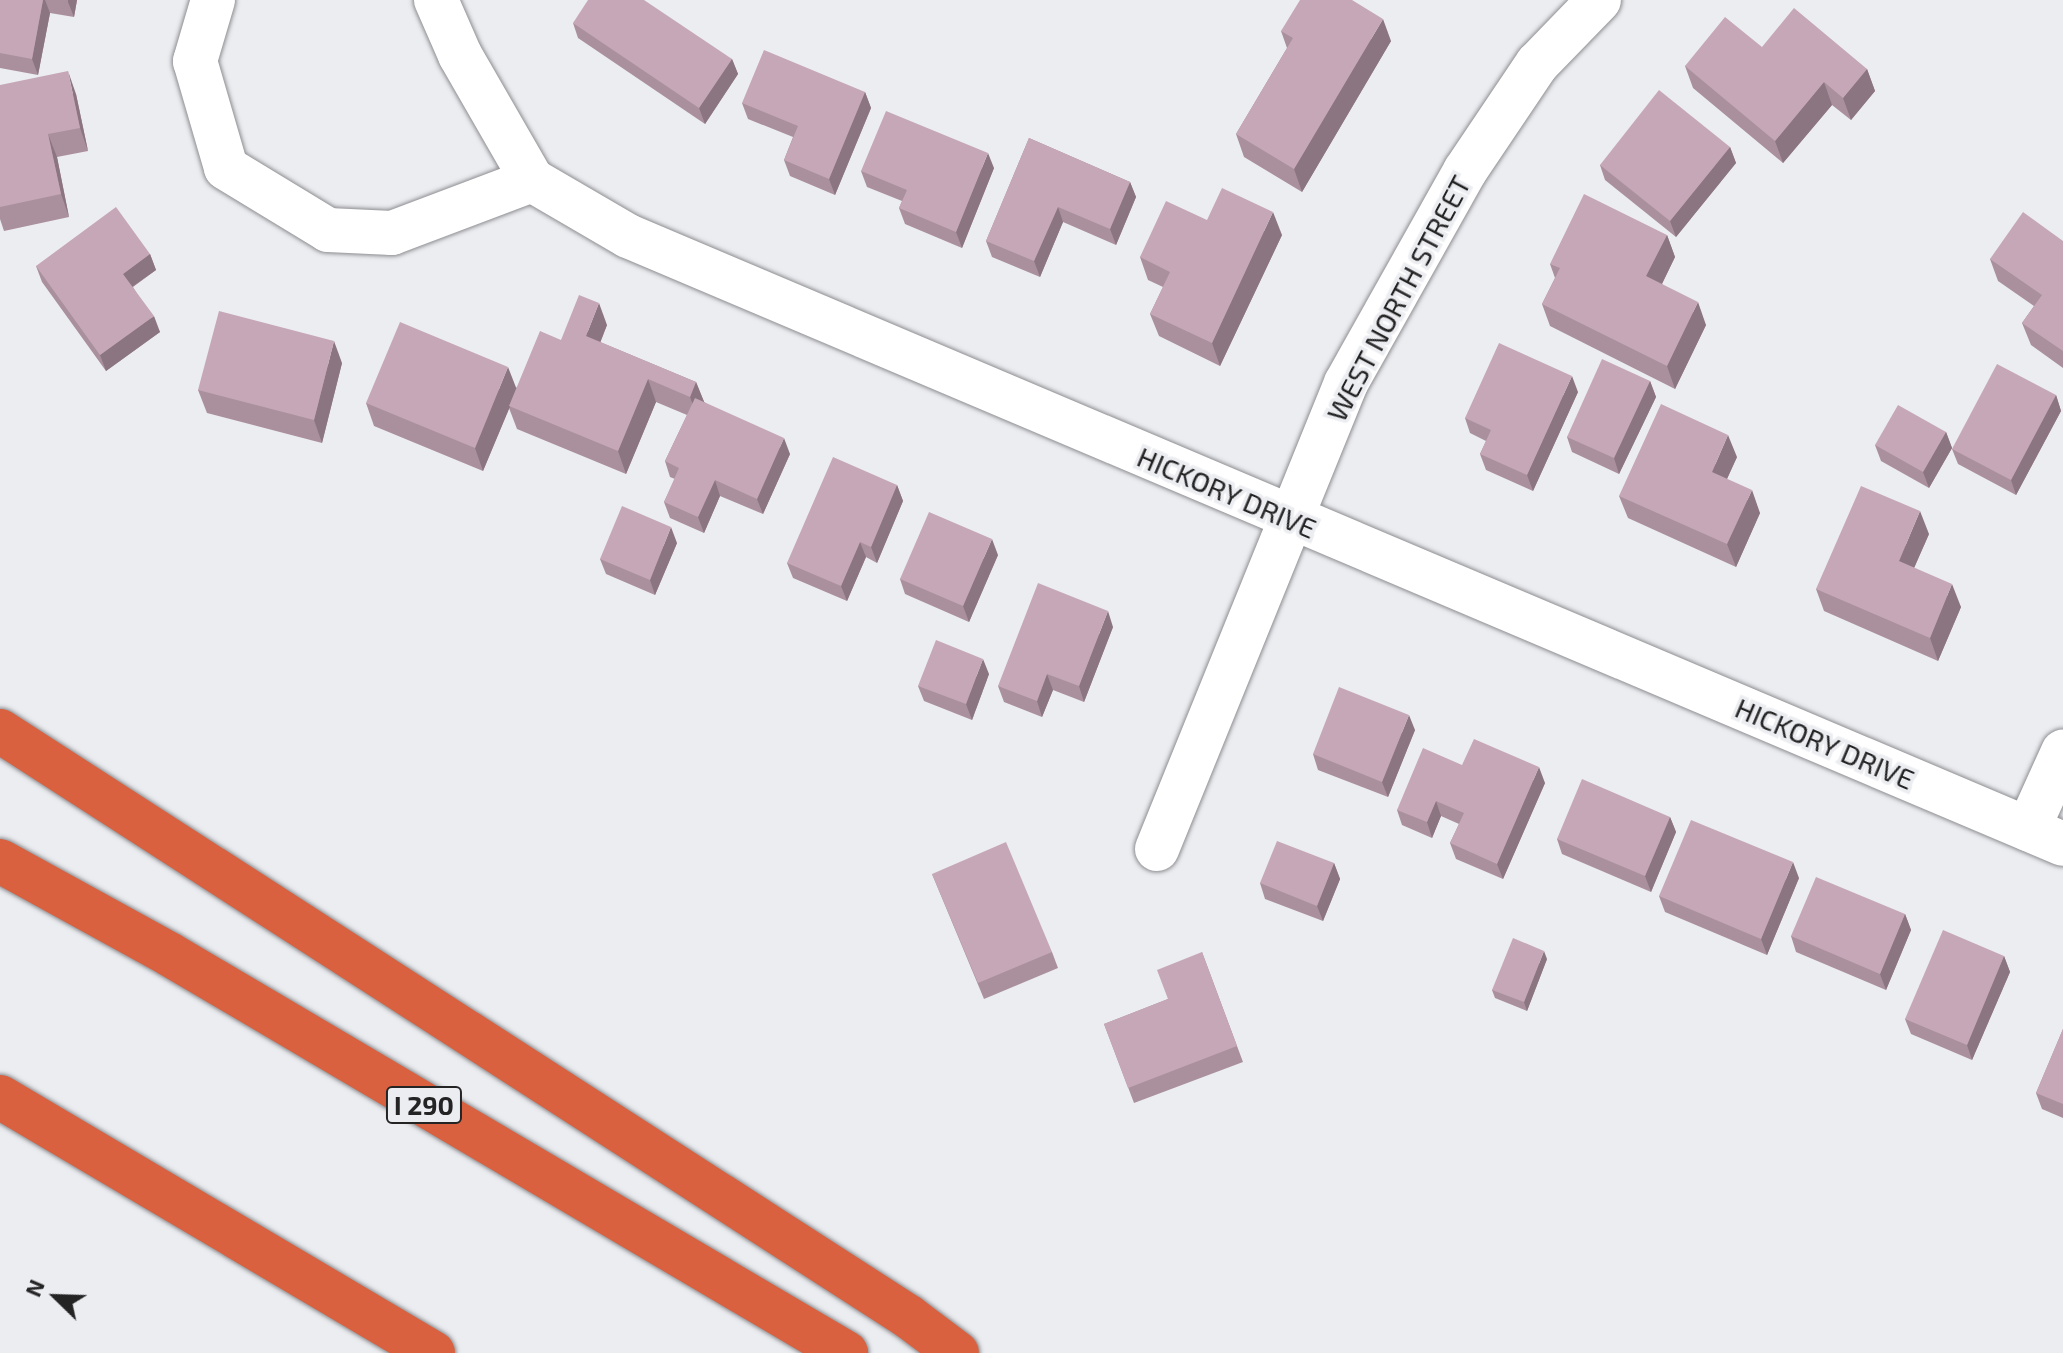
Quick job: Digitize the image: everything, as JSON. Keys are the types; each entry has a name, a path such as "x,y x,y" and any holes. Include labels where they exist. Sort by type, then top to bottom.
{"highway":[{"path":"0,731 909,1317 957,1353"},
{"name":"I 290","path":"0,861 169,954 846,1353"},
{"path":"0,1097 433,1353"}],"street":[{"path":"213,0 195,61 226,168 328,230 392,233 532,180"},
{"name":"HICKORY DRIVE","path":"436,0 460,55 532,180 628,236 2045,836"},
{"name":"WEST NORTH STREET","path":"1157,849 1346,383 1465,171 1537,64 1599,0"},
{"path":"2045,836 2063,752"}],"building":[{"path":"0,0 43,0 32,59 0,53"},
{"path":"588,0 644,0 732,59 699,108 573,23"},
{"path":"1300,0 1352,0 1383,19 1294,169 1236,134 1293,38 1281,31"},
{"path":"1794,8 1867,69 1843,98 1824,82 1775,141 1685,66 1725,17 1762,47"},
{"path":"764,50 865,92 829,179 784,160 798,126 742,103"},
{"path":"68,71 80,128 48,134 61,194 0,207 0,85"},
{"path":"1659,90 1730,147 1670,221 1600,165"},
{"path":"886,111 988,153 956,232 899,208 907,190 861,171"},
{"path":"1029,138 1130,182 1110,229 1058,207 1034,261 986,241"},
{"path":"1222,188 1273,212 1212,343 1150,314 1170,272 1140,257 1166,201 1207,220"},
{"path":"1584,194 1667,235 1646,276 1698,302 1667,366 1542,304 1560,268 1550,264"},
{"path":"116,207 150,254 123,274 154,316 100,355 36,266"},
{"path":"2023,212 2063,241 2063,351 2022,323 2042,295 1990,259"},
{"path":"579,295 599,303 586,336 696,382 690,397 648,379 618,451 509,406 540,331 561,340"},
{"path":"219,311 334,341 314,420 198,390"},
{"path":"400,322 508,367 475,448 366,403"},
{"path":"1499,343 1572,376 1527,475 1480,454 1491,430 1465,418"},
{"path":"1602,359 1650,381 1614,458 1567,437"},
{"path":"1997,364 2056,395 2011,480 1952,449"},
{"path":"695,398 784,438 757,499 715,480 698,517 664,502 679,468 665,461"},
{"path":"1661,404 1728,435 1712,472 1752,490 1727,544 1619,496"},
{"path":"1898,405 1946,432 1923,472 1875,445"},
{"path":"833,457 897,485 871,547 860,542 841,586 787,563"},
{"path":"1861,486 1920,511 1899,561 1952,584 1930,638 1816,589"},
{"path":"622,506 671,527 650,580 600,559"},
{"path":"929,512 992,539 963,606 900,579"},
{"path":"1038,583 1108,611 1079,686 1047,674 1037,701 998,686"},
{"path":"936,640 983,659 966,704 918,686"},
{"path":"1339,687 1409,715 1382,782 1313,754"},
{"path":"1474,739 1539,767 1497,864 1450,843 1464,813 1436,801 1427,822 1397,810 1423,748 1462,765"},
{"path":"1582,779 1670,817 1645,876 1557,839"},
{"path":"1691,820 1793,862 1761,939 1659,896"},
{"path":"1277,841 1334,863 1317,906 1260,883"},
{"path":"1006,842 1052,952 978,983 932,874"},
{"path":"1816,877 1905,914 1880,974 1791,936"},
{"path":"1943,930 2004,956 1967,1045 1905,1019"},
{"path":"1513,938 1544,951 1524,1002 1492,990"},
{"path":"1202,952 1237,1046 1128,1088 1104,1024 1168,999 1157,970"},
{"path":"2063,1029 2063,1104 2036,1093"}]}
